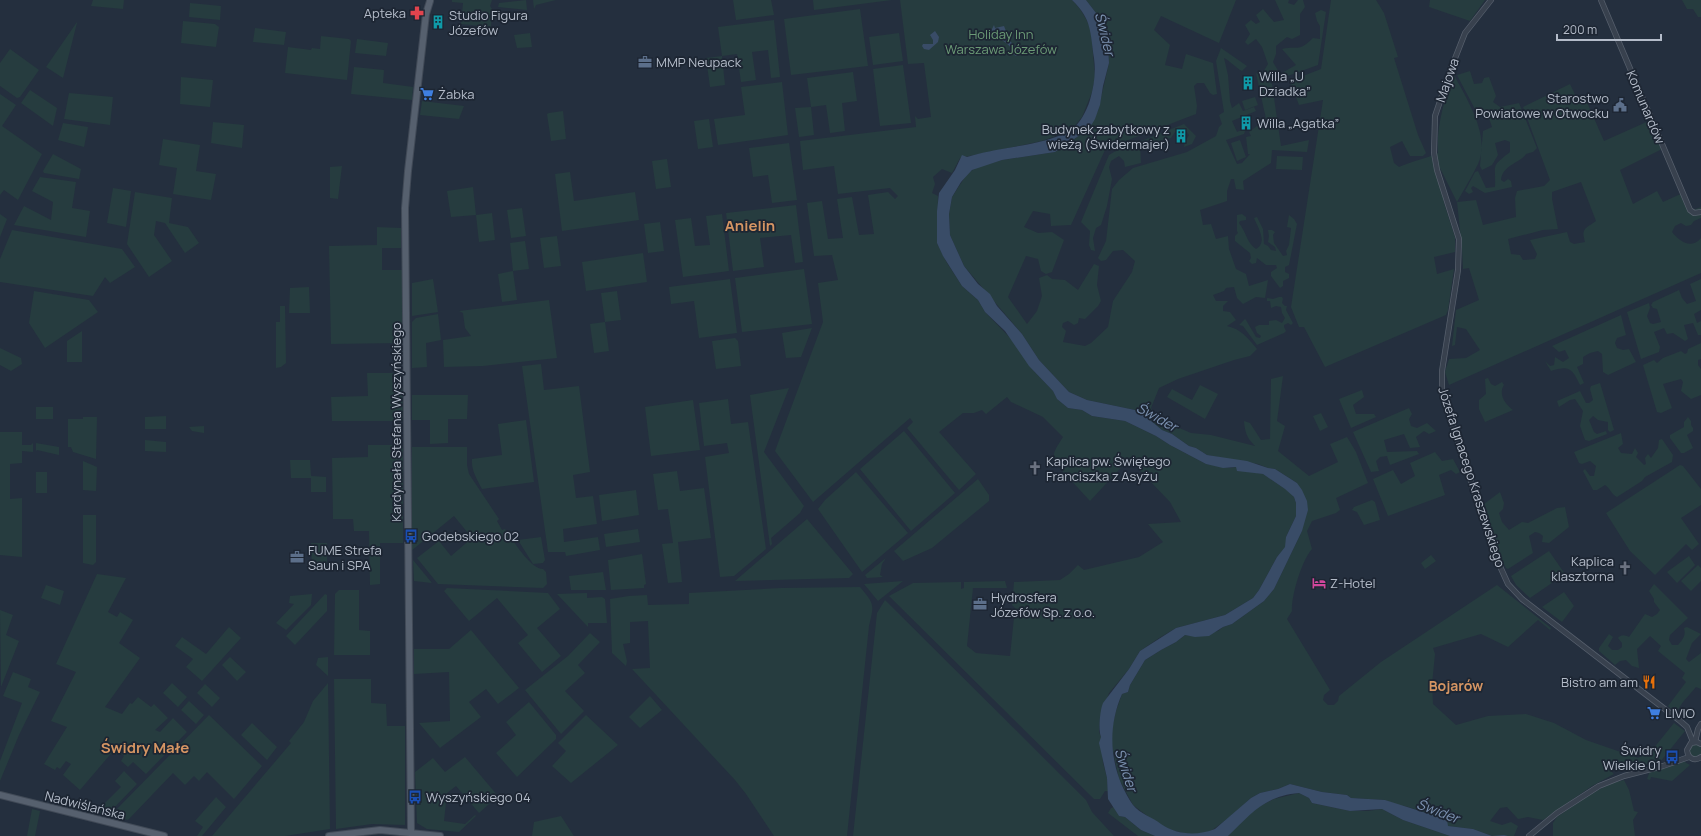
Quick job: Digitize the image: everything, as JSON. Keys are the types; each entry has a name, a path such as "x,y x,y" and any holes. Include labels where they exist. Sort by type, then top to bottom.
{"main road":[{"name":"Kardynała Stefana Wyszyńskiego","path":"411,832 406,208 409,166 428,0"},
{"name":"Nadwiślańska","path":"0,795 164,836"},
{"path":"329,836 380,830 440,836"}],"street":[{"name":"Majowa","path":"1459,254 1459,240 1437,170 1434,153 1435,116 1465,33 1491,0"},
{"name":"Komunardów","path":"1601,0 1692,212 1701,212"},
{"name":"Józefa Ignacego Kraszewskiego","path":"1459,254 1442,371 1442,391 1494,553 1504,578 1522,599 1679,720 1688,731"},
{"path":"1696,743 1688,731 1700,726"},
{"path":"1674,762 1696,743 1700,726"},
{"path":"1687,752 1689,757"},
{"path":"1529,836 1557,813 1599,786 1624,776 1689,757 1696,760 1701,758"}],"green space":[{"path":"93,0 124,0 123,9 91,6"},
{"path":"452,0 492,0 490,6 492,9 491,27 461,24 463,3 452,2"},
{"path":"526,0 527,10 498,7 499,3"},
{"path":"533,0 556,0 536,5 534,9"},
{"path":"733,0 771,0 774,15 736,20"},
{"path":"813,0 892,0 814,10"},
{"name":"Holiday Inn Warszawa Józefów","path":"900,0 1072,0 1078,7 1086,18 1091,31 1095,77 1092,92 1082,117 1071,130 1042,141 960,158 952,173 942,169 933,177 935,184 932,193 938,196 937,243 947,263 962,286 978,300 985,312 1014,342 1033,370 1053,391 1057,399 1068,408 1082,410 1092,416 1125,421 1156,436 1206,464 1230,468 1236,467 1263,474 1290,492 1296,503 1296,516 1286,537 1286,547 1277,557 1253,598 1225,615 1176,628 1159,638 1140,651 1129,669 1109,693 1100,717 1099,732 1101,737 1103,763 1107,778 1108,791 1105,791 1100,799 1094,799 889,596 913,583 961,582 961,589 964,588 964,582 1005,581 1007,588 973,588 967,646 976,653 1010,656 1015,608 1012,605 1014,582 1060,580 1078,565 1084,570 1139,557 1163,542 1148,524 1181,522 1170,502 1129,459 1090,501 1055,463 1054,452 1063,437 1043,417 1011,402 1007,397 986,414 982,410 974,413 963,413 939,432 976,474 959,490 907,428 913,422 910,418 813,502 775,451 823,322 818,283 838,280 832,255 814,256 807,203 822,201 828,239 843,238 837,199 852,197 859,235 874,234 868,195 888,192 895,199 898,196 890,188 838,194 834,166 803,170 800,141 916,127 915,116 918,119 931,117 924,63 908,64"},
{"path":"1086,0 1236,0 1219,43 1161,16 1154,30 1170,45 1165,65 1182,69 1186,54 1213,63 1217,94 1213,95 1210,93 1204,83 1197,83 1194,86 1197,106 1196,114 1105,150 1071,225 1051,226 1050,214 1033,211 1024,227 1038,233 1052,232 1064,240 1052,272 1046,274 1041,271 1038,259 1026,256 1008,297 1027,324 1037,311 1042,296 1039,278 1047,275 1052,279 1065,280 1078,290 1094,264 1099,266 1097,285 1101,301 1085,319 1079,318 1078,323 1074,325 1068,321 1063,323 1062,327 1066,331 1063,342 1085,346 1091,343 1108,327 1113,301 1132,272 1135,261 1123,250 1113,251 1106,260 1101,261 1098,258 1106,241 1112,189 1119,180 1133,168 1187,152 1216,136 1219,127 1222,124 1219,115 1224,112 1216,61 1221,48 1247,66 1242,71 1224,58 1228,75 1232,108 1239,103 1243,111 1254,107 1256,111 1232,121 1237,132 1246,128 1244,134 1226,140 1237,164 1242,163 1250,154 1248,154 1246,137 1251,136 1249,132 1266,119 1256,73 1272,84 1281,146 1309,140 1307,152 1272,150 1271,163 1243,181 1244,190 1236,189 1234,179 1231,179 1227,191 1227,201 1200,210 1203,225 1211,224 1216,239 1228,236 1229,249 1236,269 1246,274 1249,286 1268,280 1265,298 1256,297 1243,304 1237,298 1234,287 1226,288 1224,291 1213,295 1216,301 1228,301 1223,306 1223,311 1230,312 1236,320 1227,326 1240,332 1257,349 1250,356 1178,379 1159,388 1151,408 1154,414 1163,421 1191,433 1211,435 1255,446 1247,435 1244,421 1250,423 1261,440 1270,439 1271,379 1283,376 1277,421 1285,426 1278,451 1309,476 1338,462 1330,444 1347,437 1356,452 1368,483 1336,498 1340,510 1336,513 1312,521 1307,531 1312,549 1301,569 1293,597 1292,611 1287,619 1330,690 1324,695 1323,700 1328,705 1334,705 1338,701 1339,696 1381,662 1497,585 1551,628 1550,630 1538,620 1508,647 1481,634 1433,648 1435,654 1432,684 1433,704 1456,725 1488,716 1526,714 1554,723 1586,740 1638,758 1653,749 1674,723 1685,731 1660,762 1625,768 1621,763 1608,768 1614,774 1592,786 1543,820 1528,817 1518,819 1507,807 1500,808 1490,821 1502,825 1511,822 1518,826 1514,836 1492,836 1473,829 1447,826 1442,818 1385,800 1351,798 1347,795 1322,792 1290,784 1278,789 1260,793 1251,798 1230,817 1208,833 1193,835 1170,830 1150,818 1133,805 1119,779 1112,746 1112,728 1122,694 1128,692 1130,685 1145,660 1185,635 1190,636 1218,631 1223,627 1232,624 1264,601 1274,589 1302,531 1297,483 1275,469 1258,464 1207,455 1196,448 1189,446 1172,434 1162,430 1144,415 1135,410 1087,400 1069,392 1039,360 1022,334 964,266 950,235 949,214 952,197 967,174 977,167 1002,160 1055,152 1080,135 1098,111 1109,63 1108,45 1103,22"},
{"path":"1275,0 1289,0 1288,3 1294,5 1298,0 1303,0 1305,7 1300,14 1300,35 1292,39 1287,37 1276,46 1276,54 1273,62 1280,74 1296,65 1282,49 1298,48 1308,43 1313,38 1320,39 1320,26 1315,13 1321,10 1326,12 1318,65 1272,80 1262,74 1268,64 1262,47 1256,39 1248,45 1245,42 1250,34 1245,25 1251,20 1256,24 1260,22 1256,15 1263,9 1274,22 1284,20"},
{"path":"1331,0 1376,0 1384,13 1398,57 1394,58 1418,135 1426,153 1423,156 1410,156 1402,141 1390,147 1394,163 1399,167 1438,153 1438,132 1444,103 1453,73 1475,117 1481,141 1481,153 1478,164 1457,202 1440,168 1444,203 1455,237 1455,252 1434,257 1437,274 1454,269 1446,315 1325,367 1304,327 1299,327 1291,307 1323,100 1299,105 1290,81 1321,69"},
{"path":"1430,0 1485,0 1470,21 1429,7"},
{"path":"1682,0 1701,0 1701,17 1698,17 1693,9 1687,9"},
{"path":"190,3 221,6 220,20 189,17"},
{"path":"860,9 868,66 791,75 784,19"},
{"path":"774,20 780,77 771,78 768,50 752,52 756,80 741,82 737,54 722,56 718,27"},
{"path":"183,21 215,24 219,27 216,47 181,43"},
{"path":"77,23 63,78 46,67"},
{"path":"255,28 286,32 284,45 253,42"},
{"path":"530,33 532,47 517,48 514,35"},
{"path":"899,33 903,61 873,65 869,37"},
{"path":"321,36 349,39 351,41 347,80 285,73 288,47 311,50 312,48 320,49"},
{"path":"357,39 388,43 386,56 355,53"},
{"path":"10,49 39,70 20,97 17,98 0,86 0,63"},
{"path":"722,56 725,85 710,87 706,58"},
{"path":"903,65 911,123 880,126 873,69"},
{"path":"354,67 384,70 383,83 413,87 412,100 351,94"},
{"path":"1470,71 1474,84 1482,83 1484,78 1489,77 1496,96 1493,102 1500,107 1519,103 1537,148 1508,167 1502,175 1501,180 1504,182 1508,179 1511,181 1512,187 1485,193 1473,186 1471,188 1473,192 1469,194 1465,191 1475,172 1478,171 1486,188 1495,187 1495,166 1510,152 1510,142 1505,140 1495,143 1498,155 1492,165 1482,170 1480,166 1483,131 1492,127 1488,115 1478,115 1457,75"},
{"path":"853,72 857,101 842,103 845,131 830,133 826,105 811,107 807,78"},
{"path":"181,77 213,80 210,107 180,104"},
{"path":"782,82 788,135 718,145 714,119 745,115 741,87"},
{"path":"1570,84 1579,103 1586,100 1604,141 1651,120 1664,148 1620,170 1633,204 1657,191 1663,202 1685,192 1693,210 1701,207 1701,218 1694,221 1691,225 1686,226 1681,223 1675,226 1672,232 1682,241 1689,244 1697,242 1701,238 1701,273 1449,385 1445,372 1449,359 1466,358 1480,350 1466,329 1457,327 1455,345 1452,346 1456,310 1479,300 1469,268 1463,269 1457,202 1476,200 1483,225 1516,217 1515,198 1517,191 1544,186 1550,180 1523,107","holes":["1581,182 1596,221 1585,229 1583,234 1585,242 1574,244 1570,242 1567,232 1530,240 1537,254 1535,259 1523,260 1520,255 1511,254 1508,239 1543,230 1558,229 1552,192"]},
{"path":"30,90 57,108 53,126 21,103"},
{"path":"69,93 113,97 110,125 64,119"},
{"path":"0,94 16,105 2,126 42,154 18,200 4,190 0,195"},
{"path":"1255,97 1258,105 1245,110 1242,101"},
{"path":"422,101 464,106 459,119 420,115"},
{"path":"811,107 814,135 799,137 795,108"},
{"path":"563,111 566,139 551,141 547,114"},
{"path":"709,119 713,147 698,149 694,121"},
{"path":"213,122 244,125 242,148 211,143"},
{"path":"63,123 88,127 84,147 58,140"},
{"path":"1184,124 1196,136 1192,144 1184,147 1189,135 1186,131 1181,130 1175,132 1171,138 1162,140 1159,147 1151,139 1140,144 1141,163 1125,167 1124,161 1119,156 1111,161 1109,167 1112,179 1107,206 1101,225 1096,228 1093,238 1095,251 1091,250 1089,245 1090,231 1081,222 1109,155"},
{"path":"163,139 200,145 196,171 216,174 211,200 173,194 177,168 159,165"},
{"path":"1240,140 1246,157 1237,161 1231,143"},
{"path":"789,143 797,200 772,203 768,175 753,177 749,148"},
{"path":"53,154 81,169 79,179 44,173 43,171"},
{"path":"1277,156 1303,157 1302,170 1276,169"},
{"path":"667,159 671,187 656,189 652,161"},
{"path":"342,166 338,199 330,198 330,167"},
{"path":"570,172 574,201 635,192 639,220 562,231 555,174"},
{"path":"40,177 76,182 72,208 90,211 86,237 14,225 24,206 51,220 53,202 32,191"},
{"path":"473,187 476,215 451,217 447,191"},
{"path":"113,188 131,191 126,227 107,223"},
{"path":"135,192 172,198 169,223 188,227 199,243 185,253 165,223 156,221 154,235 172,261 149,277 127,244"},
{"path":"796,205 803,262 795,263 791,235 760,238 764,267 733,271 726,213"},
{"path":"522,208 526,236 511,238 507,210"},
{"path":"492,213 495,240 479,242 476,215"},
{"path":"0,214 7,219 0,237"},
{"path":"722,214 729,271 683,277 675,220 691,218 695,246 710,245 706,216"},
{"path":"1242,214 1246,217 1246,220 1240,221 1239,223 1253,247 1256,249 1260,246 1262,239 1260,230 1254,218 1257,217 1263,229 1264,244 1271,250 1276,251 1275,247 1268,242 1268,230 1272,230 1275,232 1273,235 1274,243 1283,256 1287,255 1286,251 1289,245 1291,228 1287,227 1289,215 1297,224 1289,265 1285,267 1285,272 1289,274 1289,278 1283,281 1283,286 1280,288 1271,276 1271,272 1277,268 1276,265 1266,265 1257,258 1256,263 1252,264 1249,261 1251,258 1250,253 1235,241 1235,236 1238,233 1237,215"},
{"path":"660,222 664,251 648,253 644,224"},
{"path":"377,227 401,228 401,248 382,248 382,270 402,270 402,343 331,344 329,246 377,245"},
{"path":"12,230 122,249 135,267 110,283 105,277 93,296 0,282 0,259"},
{"path":"557,236 561,266 544,268 540,238"},
{"path":"525,241 529,269 513,271 510,243"},
{"path":"643,253 647,282 586,291 582,262"},
{"path":"804,269 812,324 742,332 735,278"},
{"path":"513,271 517,300 502,302 498,274"},
{"path":"433,279 438,312 412,316 412,283"},
{"path":"730,279 737,333 699,338 694,301 671,304 669,287"},
{"path":"1701,279 1701,310 1694,314 1697,323 1701,321 1701,335 1698,335 1693,323 1684,325 1688,339 1685,341 1673,333 1667,334 1664,328 1654,332 1660,347 1659,352 1641,359 1627,312 1649,303 1650,308 1647,316 1650,323 1653,324 1661,322 1657,309 1653,308 1651,305 1653,302 1679,290 1682,298 1687,304 1696,301 1690,284"},
{"path":"309,287 310,313 289,313 290,288"},
{"path":"34,291 89,300 98,312 45,348 29,323"},
{"path":"617,291 621,320 605,322 601,293"},
{"path":"1282,297 1282,303 1287,306 1286,310 1293,323 1291,325 1288,323 1284,325 1286,331 1284,333 1257,345 1243,326 1239,325 1245,319 1256,337 1260,338 1261,336 1257,333 1255,327 1259,325 1269,325 1269,321 1276,320 1282,323 1285,318 1281,307 1276,306 1271,308 1270,301 1267,301 1267,298 1273,299"},
{"path":"549,300 557,358 483,366 444,367 443,340 471,336 465,328 463,313 459,311"},
{"path":"280,306 285,306 286,363 281,367 276,368 276,322 280,322"},
{"path":"438,314 441,340 426,343 427,367 412,368 412,322 416,318"},
{"path":"1621,315 1626,335 1617,338 1615,343 1617,348 1623,350 1629,349 1636,362 1608,375 1603,372 1602,354 1598,351 1590,353 1583,357 1583,364 1577,367 1584,383 1580,385 1575,375 1569,369 1562,368 1551,371 1545,361 1550,366 1554,365 1555,357 1563,362 1569,358 1565,350 1559,352 1552,346"},
{"path":"605,322 609,351 594,353 590,324"},
{"path":"812,328 801,357 786,358 782,333"},
{"path":"82,331 82,362 67,362 67,341"},
{"path":"735,338 738,341 741,366 716,369 712,341"},
{"path":"1701,343 1701,359 1698,360 1698,365 1701,369 1701,395 1691,399 1681,391 1683,382 1681,379 1663,384 1672,408 1661,413 1657,412 1643,365 1654,360 1657,363 1663,358 1681,351 1685,354 1687,353 1688,349"},
{"path":"0,348 21,358 22,364 11,371 0,365"},
{"path":"541,364 544,390 579,386 590,472 573,475 576,498 593,496 597,524 563,529 564,542 598,537 600,550 566,556 565,552 548,552 522,366"},
{"path":"367,373 400,373 402,375 403,421 332,421 331,397 368,396"},
{"path":"1488,378 1491,384 1495,386 1502,382 1504,385 1502,388 1503,399 1513,410 1485,422 1479,409 1479,400 1486,394 1485,379"},
{"path":"1600,383 1614,430 1610,432 1608,430 1608,422 1598,420 1593,416 1589,420 1594,432 1597,434 1606,431 1607,434 1589,441 1585,440 1580,426 1583,411 1575,399 1570,400 1559,407 1557,401 1580,391 1586,403 1589,403 1593,400 1590,389 1591,386"},
{"path":"1200,385 1218,394 1205,419 1167,397 1172,389 1192,400"},
{"path":"789,388 764,452 804,506 800,513 771,538 772,544 770,546 750,395"},
{"path":"1362,390 1364,397 1353,405 1356,414 1374,414 1376,417 1351,428 1339,399"},
{"path":"412,395 468,395 467,419 448,419 448,443 430,444 430,420 412,420"},
{"path":"728,399 731,424 748,422 766,549 734,576 720,577 705,457 729,453 727,443 704,446 699,403"},
{"path":"693,400 700,450 651,456 645,407"},
{"path":"36,407 53,407 53,419 36,419"},
{"path":"1409,408 1412,414 1409,419 1411,426 1417,428 1427,423 1436,431 1429,434 1424,431 1416,437 1420,447 1410,448 1404,434 1384,440 1387,452 1417,451 1419,454 1390,465 1387,456 1380,457 1376,461 1379,471 1371,472 1353,432"},
{"path":"1321,413 1328,427 1320,431 1313,416"},
{"path":"166,416 166,429 145,429 145,417"},
{"path":"83,417 97,417 96,459 73,452 71,447 68,447 68,419 83,419"},
{"path":"1688,417 1691,421 1693,431 1687,435 1693,448 1681,453 1670,438 1670,435 1684,427 1684,422"},
{"path":"526,420 534,482 482,489 473,471 472,459 502,455 498,424"},
{"path":"204,426 204,433 192,431 189,427"},
{"path":"904,431 955,493 911,531 860,469"},
{"path":"0,432 22,432 22,445 31,445 33,443 33,452 22,451 22,463 10,464 10,499 22,498 22,557 0,555"},
{"path":"1621,433 1623,444 1618,448 1621,453 1632,454 1635,448 1638,453 1636,457 1644,465 1646,464 1645,458 1648,454 1651,458 1658,448 1659,440 1662,439 1673,455 1672,462 1645,477 1642,481 1617,497 1605,485 1597,490 1593,490 1583,471 1585,469 1590,476 1594,476 1596,466 1590,461 1582,464 1579,463 1574,452"},
{"path":"145,440 166,442 166,452 145,451"},
{"path":"36,443 59,447 59,455 36,451"},
{"path":"368,445 403,445 403,543 380,543 380,584 370,585 369,531 354,531 353,519 333,519 332,458 368,457"},
{"path":"412,447 467,447 467,465 469,474 499,519 497,521 502,530 505,529 527,559 538,568 543,569 546,572 547,584 543,588 438,584 417,558 439,541 451,556 472,538 454,516 411,551"},
{"path":"1435,452 1442,461 1453,459 1460,472 1456,474 1451,470 1439,475 1445,495 1388,516 1373,479 1393,470 1401,484 1415,476 1410,463"},
{"path":"290,460 310,460 311,476 326,477 326,492 311,492 311,478 291,478"},
{"path":"83,461 97,467 96,491 83,490"},
{"path":"1680,465 1683,466 1701,489 1701,505 1681,518 1699,544 1692,550 1686,544 1655,575 1630,551 1606,513"},
{"path":"677,471 680,491 704,488 711,538 678,542 682,582 668,583 662,544 673,543 668,509 658,510 653,474"},
{"path":"36,472 47,472 47,493 36,493"},
{"path":"856,472 908,533 862,572 818,509 825,500"},
{"path":"978,479 989,495 989,501 932,548 903,561 894,551"},
{"path":"636,490 639,515 602,521 599,495"},
{"path":"1500,492 1504,503 1503,509 1499,513 1502,522 1509,530 1522,522 1528,523 1557,508 1565,507 1569,527 1549,543 1542,542 1543,536 1539,533 1535,532 1529,536 1533,553 1508,569 1506,568 1495,546 1484,504"},
{"path":"1372,500 1375,502 1380,520 1364,525 1357,512 1352,510 1354,507"},
{"path":"83,515 96,515 96,562 93,565 83,563"},
{"path":"807,519 853,574 849,578 735,581"},
{"path":"638,529 640,542 606,547 604,534"},
{"path":"541,537 545,560 543,563 533,564 518,540"},
{"path":"311,543 327,543 327,571 312,571"},
{"path":"1549,551 1565,574 1530,598 1516,585 1511,576"},
{"path":"642,554 646,584 644,585 644,588 611,590 608,560"},
{"path":"1431,555 1436,561 1425,569 1421,563"},
{"path":"1689,556 1695,565 1677,583 1667,572"},
{"path":"886,558 882,564 880,575 883,577 867,578 865,575"},
{"path":"413,560 432,583 414,581"},
{"path":"1698,565 1701,568 1701,581 1691,591 1681,581"},
{"path":"603,572 606,590 571,590 569,576"},
{"path":"97,574 126,578 108,612 117,617 120,612 133,620 119,643 140,658 105,707 122,714 130,703 132,704 138,697 151,707 154,704 168,718 155,730 160,732 173,718 187,732 146,774 133,762 128,767 121,761 124,756 115,749 80,790 63,775 71,764 66,761 60,769 57,767 55,770 44,764 67,727 51,721 76,672 56,664"},
{"path":"903,581 878,601 864,584"},
{"path":"1654,584 1688,618 1670,635 1669,640 1672,645 1678,645 1684,637 1684,628 1687,627 1701,634 1692,643 1686,659 1689,662 1701,653 1701,689 1696,687 1675,712 1668,706 1686,682 1682,678 1685,673 1658,651 1661,646 1650,636 1637,649 1639,668 1632,666 1626,660 1620,661 1615,665 1599,651 1599,648 1609,634 1613,637 1608,646 1612,650 1618,650 1622,647 1622,643 1618,638 1620,636 1623,635 1629,637 1645,614 1652,617 1657,614 1660,610 1649,591"},
{"path":"46,585 64,591 60,605 41,598"},
{"path":"860,587 871,601 872,613 869,626 847,836 774,836 735,780 632,669 650,668 648,621 630,622 630,643 623,644 627,661 626,666 612,653 610,599 647,595 648,605 689,604 689,593 781,588"},
{"path":"447,588 548,593 560,609 537,628 561,656 542,672 518,643 528,635 497,598 469,621 444,591"},
{"path":"339,590 359,590 359,630 370,631 370,655 334,655 335,594"},
{"path":"1564,592 1574,606 1562,622 1542,607"},
{"path":"587,593 587,598 602,597 605,599 607,623 588,623 588,627 557,594"},
{"path":"312,594 311,605 286,630 276,623 294,604 289,603 290,596"},
{"path":"325,594 327,595 327,611 295,645 286,636"},
{"path":"885,600 1086,800 1092,812 1114,836 853,836 877,613"},
{"path":"0,610 13,615 6,635 19,641 1,687"},
{"path":"229,627 241,638 202,681 186,667 193,659 175,646 182,637 206,654"},
{"path":"471,630 519,688 498,704 486,689 469,702 481,717 440,748 419,723 450,721 449,672 414,674 414,649 449,649"},
{"path":"590,633 600,642 578,665 585,673 565,691 584,711 561,734 525,690 568,656"},
{"path":"230,657 246,672 237,681 222,665"},
{"path":"328,657 328,676 316,665 318,658"},
{"path":"13,672 31,679 28,687 40,692 19,735 0,781 0,761 22,703 3,696"},
{"path":"334,679 371,679 371,703 386,704 387,726 405,726 405,825 372,824 336,829"},
{"path":"172,683 187,697 178,707 163,693"},
{"path":"328,683 330,829 285,836 212,836 291,743 289,741 304,722 313,701"},
{"path":"205,684 220,698 212,707 197,693"},
{"path":"650,696 662,710 640,728 629,717"},
{"path":"189,701 204,715 196,724 181,710"},
{"path":"529,702 556,735 556,739 517,777 496,753 516,735 506,722"},
{"path":"209,715 262,766 234,799 207,772 199,781 194,776 185,785 173,773 128,820 111,815"},
{"path":"586,715 618,745 571,783 552,766 566,751 558,743"},
{"path":"252,723 277,747 267,760 241,735"},
{"path":"1695,744 1700,746 1702,751 1700,756 1695,758 1690,756 1688,751 1690,746"},
{"path":"465,757 498,796 479,813 456,786 447,793 444,821 465,824 475,815 476,816 459,832 427,829 417,823 415,772 433,758 445,772"},
{"path":"1683,761 1690,765 1672,781 1651,777 1650,780 1647,779 1650,771 1666,768"},
{"path":"124,771 137,784 107,815 96,812 121,787 115,781"},
{"path":"1624,780 1629,790 1634,811 1638,812 1633,820 1635,836 1553,836 1553,823 1557,817 1598,790"},
{"path":"1299,793 1309,798 1312,803 1350,811 1382,809 1403,820 1450,836 1228,836 1243,819 1258,807 1274,799"},
{"path":"216,797 226,807 202,836 197,836 203,827 195,821"},
{"path":"1114,807 1119,816 1125,817 1141,830 1155,836 1138,836 1108,813 1111,808"},
{"path":"32,809 40,811 35,836 27,836"},
{"path":"561,816 574,836 532,836 534,822"}],"water":[{"name":"Świder","path":"1072,0 1086,0 1103,22 1108,45 1109,63 1100,105 1095,119 1092,124 1080,135 1055,152 1002,160 972,170 961,182 952,197 949,214 950,235 964,266 978,284 990,294 997,306 1022,334 1039,360 1069,392 1087,400 1135,410 1144,415 1162,430 1172,434 1189,446 1196,448 1207,455 1247,461 1275,469 1297,483 1307,501 1308,510 1302,531 1274,589 1264,601 1232,624 1223,627 1209,636 1195,637 1185,635 1145,660 1130,685 1128,692 1122,694 1117,708 1112,736 1115,765 1125,792 1133,805 1143,813 1167,828 1187,833 1201,833 1215,829 1251,798 1260,793 1278,789 1290,784 1322,792 1347,795 1351,798 1385,800 1447,820 1448,826 1473,829 1492,836 1450,836 1403,820 1382,809 1350,811 1312,803 1309,798 1299,793 1276,798 1267,802 1259,807 1228,836 1155,836 1141,830 1125,817 1119,816 1108,799 1107,778 1099,743 1101,737 1100,720 1103,703 1129,669 1140,651 1176,628 1225,615 1253,598 1277,557 1285,547 1286,537 1296,516 1296,503 1294,497 1285,489 1263,474 1237,471 1236,467 1223,468 1206,464 1156,436 1125,421 1092,416 1082,410 1068,408 1057,399 1053,391 1029,366 1005,331 985,312 978,300 962,286 943,256 937,243 937,211 939,193 955,170 962,155 967,157 1050,139 1071,130 1083,116 1089,104 1093,90 1095,63 1091,33 1087,20 1079,7"},
{"path":"994,25 995,28 1004,26 1010,41 1020,52 1018,55 1014,55 1008,44 991,34"},
{"path":"935,31 939,37 938,42 929,50 924,49 922,46 923,44 933,44 933,40 930,35"}],"place":[{"name":"Apteka","path":"417,13"},
{"name":"Studio Figura Józefów","path":"438,22"},
{"name":"MMP Neupack","path":"645,62"},
{"name":"Willa „U Dziadka”","path":"1248,83"},
{"name":"Żabka","path":"427,94"},
{"name":"Starostwo Powiatowe w Otwocku","path":"1620,105"},
{"name":"Willa „Agatka”","path":"1246,123"},
{"name":"Budynek zabytkowy z wieżą (Świdermajer)","path":"1181,136"},
{"name":"Kaplica pw. Świętego Franciszka z Asyżu","path":"1035,468"},
{"name":"Godebskiego 02","path":"411,536"},
{"name":"FUME Strefa Saun i SPA","path":"297,557"},
{"name":"Kaplica klasztorna","path":"1625,568"},
{"name":"Z-Hotel","path":"1319,583"},
{"name":"Hydrosfera Józefów Sp. z o.o.","path":"980,604"},
{"name":"Bistro am am","path":"1649,682"},
{"name":"LIVIO","path":"1654,713"},
{"name":"Świdry Wielkie 01","path":"1672,757"},
{"name":"Wyszyńskiego 04","path":"415,797"}],"district":[{"name":"Anielin","path":"750,226"},
{"name":"Bojarów","path":"1456,686"},
{"name":"Świdry Małe","path":"145,748"}]}
